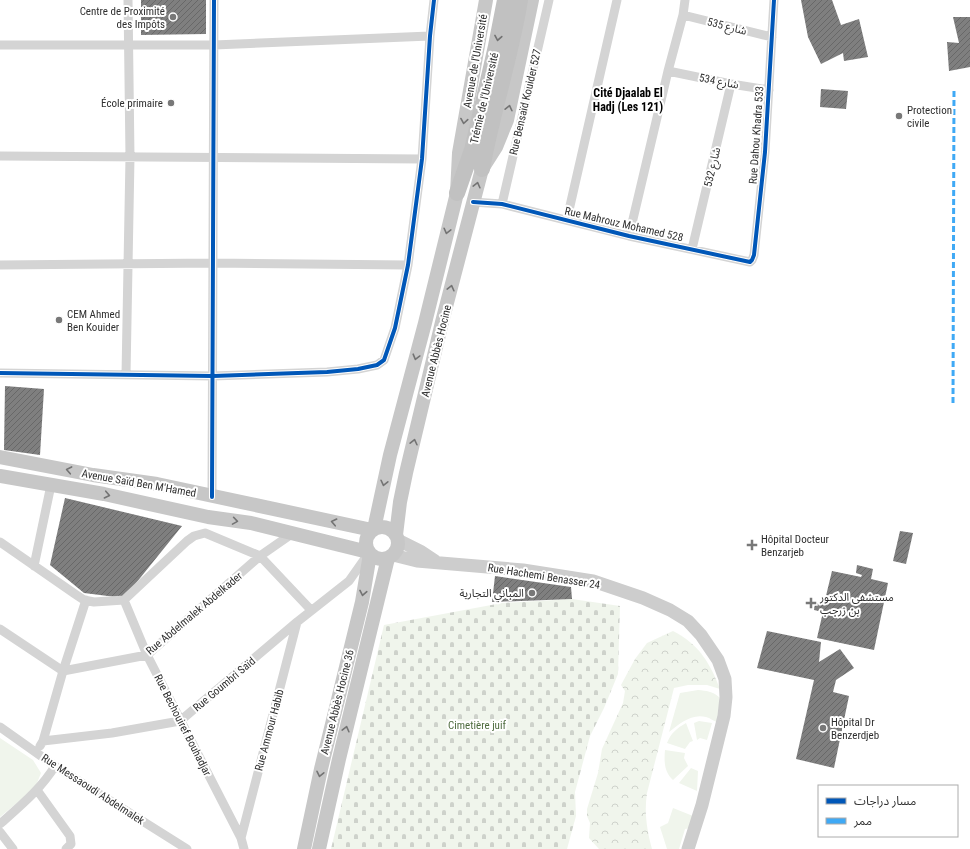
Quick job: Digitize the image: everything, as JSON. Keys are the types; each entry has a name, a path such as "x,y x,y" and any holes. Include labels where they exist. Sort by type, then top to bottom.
{"highway":[{"name":"Trémie de l'Université","path":"457,193 472,150 505,0"},
{"name":"Trémie de l'Université","path":"482,169 520,0"}],"main road":[{"name":"Avenue de l'Université","path":"457,193 459,153 486,0"},
{"path":"482,169 496,147 507,120 532,0"},
{"name":"Avenue Abbès Hocine","path":"397,537 400,502 406,473 442,322 482,169"},
{"name":"Avenue Abbès Hocine","path":"373,529 390,455 457,193"},
{"name":"Avenue Saïd Ben M'Hamed","path":"0,457 93,475 157,484 212,497 373,529"},
{"name":"Avenue Saïd Ben M'Hamed","path":"0,476 104,494 208,517 251,523 369,553"},
{"path":"397,537 398,545 391,556 379,559 369,553 366,540 373,529 384,527 393,531 397,537 436,562"},
{"name":"Avenue Abbès Hocine 36","path":"304,849 321,769 362,602 369,553"},
{"name":"Avenue Abbès Hocine 36","path":"319,849 339,759 391,556"},
{"name":"Rue Hachemi Benasser 24","path":"391,556 417,561 523,570 593,581 643,598 688,620 701,635 718,660 725,679 726,697 724,716 702,805 688,849"}],"street":[{"path":"126,375 130,157 128,0"},
{"path":"212,497 214,0"},
{"path":"0,373 213,376 327,372 358,369 377,365 384,360 395,328 408,265 422,159 430,36 434,0"},
{"name":"Rue Bensaïd Kouider 527","path":"497,204 549,0"},
{"path":"567,220 617,0"},
{"path":"629,236 668,71 683,15 685,0"},
{"name":"Rue Dahou Khadra 533","path":"743,262 750,262 754,255 765,152 774,0"},
{"name":"535 شارع","path":"683,15 772,37"},
{"path":"0,45 214,45 430,36"},
{"name":"534 شارع","path":"668,71 769,90"},
{"name":"532 شارع","path":"692,249 731,84"},
{"path":"0,156 422,159"},
{"name":"Rue Mahrouz Mohamed 528","path":"473,202 497,204 743,262"},
{"path":"0,265 213,263 408,265"},
{"path":"34,566 51,485"},
{"path":"206,533 208,517"},
{"path":"0,542 75,594 86,600 100,602 124,600 187,541 198,534 206,533 260,556 311,610"},
{"name":"Rue Abdelmalek Abdelkader","path":"63,671 148,655 260,556 293,534"},
{"name":"Rue Goumbri Saïd","path":"180,721 311,610 349,581 369,553"},
{"path":"36,752 43,741 63,671 86,600"},
{"name":"Rue Bechouiref Bouhadjar","path":"124,600 148,655 180,721 241,838 244,849"},
{"name":"Rue Ammour Habib","path":"241,838 297,622"},
{"path":"0,629 63,671"},
{"path":"43,741 112,733 180,721"},
{"name":"Rue Messaoudi Abdelmalek","path":"0,727 55,766 187,849"},
{"path":"0,824 37,790 55,766"},
{"path":"37,790 70,836 70,844 66,849"},
{"path":"0,832 13,849"}],"green space":[{"name":"Cimetière juif","path":"572,599 620,606 618,674 604,708 590,736 575,792 576,816 567,849 331,849 384,625 502,603"},
{"path":"673,631 697,648 708,663 720,689 707,685 688,685 674,688 647,793 646,821 652,849 599,849 589,838 590,823 587,816 587,809 598,773 602,749 623,703 625,691 621,685 635,659 647,643"},
{"path":"698,690 712,692 719,697 720,714 718,723 701,716 686,720 669,732 680,693"},
{"path":"699,721 712,723 707,740 700,738 697,740 694,723"},
{"path":"686,723 693,741 690,742 685,749 667,743 670,736"},
{"path":"0,738 33,760 41,773 35,788 0,817"},
{"path":"665,750 685,753 684,758 688,766 673,780 666,770"},
{"path":"691,768 698,771 697,791 679,783"},
{"path":"673,808 693,816 690,828 685,829 679,849 667,849 660,827 668,823"}],"building":[{"name":"Centre de Proximité des Impôts","path":"141,0 206,0 206,34 141,35"},
{"path":"801,0 832,0 841,25 859,19 868,57 844,61 843,53 821,64 808,37"},
{"path":"953,17 970,17 970,67 949,71 947,42 959,43"},
{"path":"821,89 848,91 846,109 820,107"},
{"path":"5,386 44,389 40,455 4,450"},
{"path":"65,498 182,526 124,598 84,593 50,565"},
{"path":"900,531 913,533 906,564 893,561"},
{"path":"857,565 873,569 871,579 888,583 874,650 817,638 823,612 814,610 815,603 824,604 832,571 861,577 862,575 856,573"},
{"name":"المباني التجارية","path":"495,576 571,587 572,599 492,602"},
{"name":"Hôpital Dr Benzerdjeb","path":"767,631 821,642 819,662 840,649 854,668 836,680 833,692 849,696 834,768 796,759 814,680 757,668"}],"marked path":[{"path":"953,403 954,90"}],"cycle path":[{"path":"212,497 214,0"},
{"path":"0,373 213,376 327,372 358,369 377,365 384,360 395,328 408,265 422,159 430,36 434,0"},
{"path":"473,202 502,204 629,236 750,262 754,255 765,152 774,0"}],"place":[{"name":"Centre de Proximité des Impôts","path":"173,17"},
{"name":"École primaire","path":"171,103"},
{"name":"Protection civile","path":"899,116"},
{"name":"CEM Ahmed Ben Kouider","path":"59,320"},
{"name":"Hôpital Docteur Benzarjeb","path":"752,545"},
{"name":"المباني التجارية","path":"532,593"},
{"name":"مستشفى الدكتور بن زرجب","path":"811,603"},
{"name":"Hôpital Dr Benzerdjeb","path":"823,728"}],"district":[{"name":"Cité Djaalab El Hadj (Les 121)","path":"628,100"}]}
